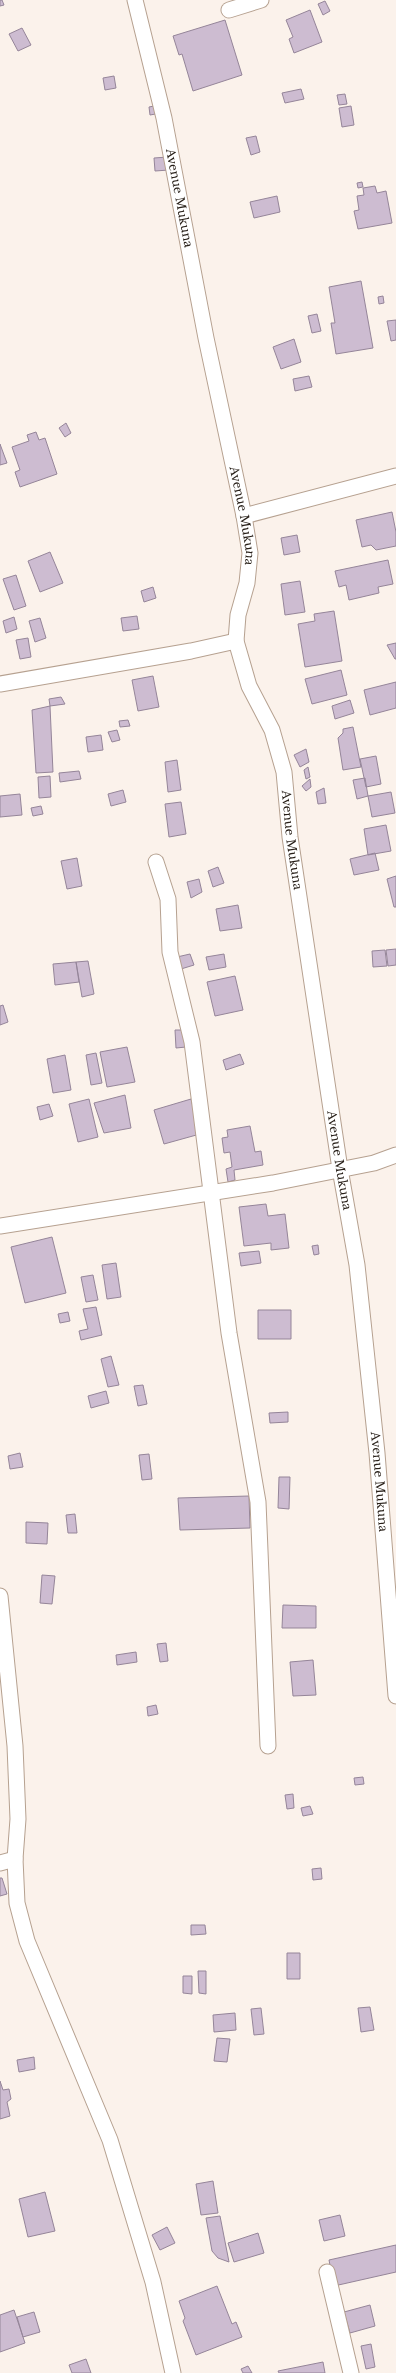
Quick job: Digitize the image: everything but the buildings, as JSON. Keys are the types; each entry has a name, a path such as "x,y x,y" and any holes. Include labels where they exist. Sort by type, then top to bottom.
{"street":[{"name":"Avenue Mukuna","path":"135,0 164,118 206,338 244,516 250,553 247,583 238,615 236,641 249,686 272,730 284,772 290,837 340,1169 357,1265 368,1365 396,1696"},
{"path":"229,10 261,0"},
{"path":"244,516 396,476"},
{"path":"0,684 183,653 236,641"},
{"path":"156,862 168,899 170,952 192,1042 239,1398 258,1502 268,1746"},
{"path":"0,1226 211,1193 374,1163 396,1155"},
{"path":"0,1596 15,1746 18,1819 15,1859 17,1903 23,1927 110,2140 153,2282 173,2373"},
{"path":"0,1863 15,1859"},
{"path":"327,2272 351,2373"}]}
